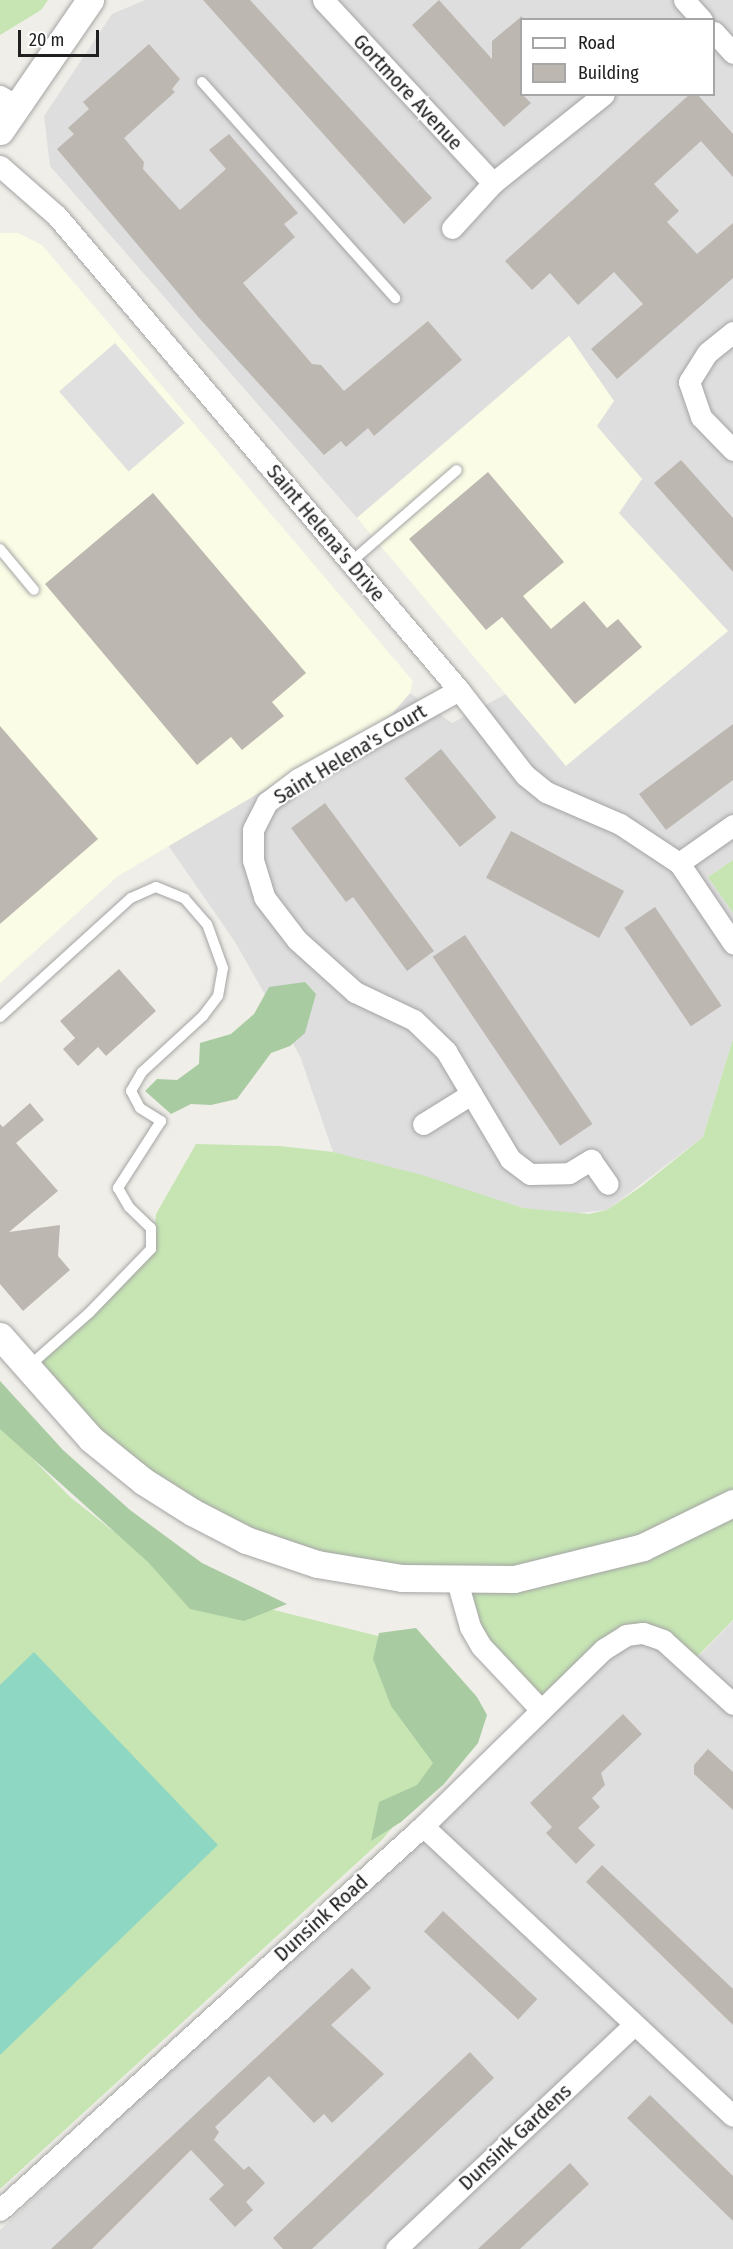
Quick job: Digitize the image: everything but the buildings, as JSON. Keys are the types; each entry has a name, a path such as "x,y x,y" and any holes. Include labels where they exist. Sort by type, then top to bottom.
{"street":[{"path":"0,131 8,101 90,0"},
{"name":"Gortmore Avenue","path":"323,0 493,183"},
{"path":"684,0 700,18"},
{"path":"715,34 733,53"},
{"path":"452,228 493,183 601,96"},
{"name":"Saint Helena's Drive","path":"0,166 57,216 459,690 525,775 546,792 620,824 679,863 733,943"},
{"path":"733,332 707,353 689,382 701,417 733,450"},
{"name":"Saint Helena's Court","path":"459,690 298,779 267,802 253,831 253,860 264,897 297,940 355,992 414,1020 446,1051 510,1159 530,1174 569,1173 591,1160 608,1184"},
{"path":"679,863 733,825"},
{"path":"423,1124 471,1094"},
{"path":"0,1336 92,1438 143,1481 237,1535 317,1564 402,1578 457,1581 514,1579 578,1566 643,1547 733,1503"},
{"path":"457,1581 470,1627 482,1646 541,1710"},
{"name":"Dunsink Road","path":"0,2210 423,1826 604,1649 626,1635 643,1633 663,1640 733,1704"},
{"path":"423,1826 733,2116"},
{"name":"Dunsink Gardens","path":"396,2249 634,2025"}],"lane":[{"path":"202,82 394,298"},
{"path":"351,562 457,470"},
{"path":"0,549 34,590"},
{"path":"0,1017 130,898 156,886 185,899 207,924 223,968 218,996 204,1016 142,1072 131,1091 140,1108 161,1121 118,1188 129,1207 151,1228 151,1249 89,1313 28,1368"}],"shaded area":[{"path":"145,0 733,0 733,860 708,877 733,913 733,1039 703,1137 607,1210 567,1214 523,1208 333,1152 300,1056 235,942 168,845 390,716 410,693 452,723 506,694 566,765 728,631 618,513 642,479 596,426 569,336 357,518 50,166 44,116 112,14"},
{"path":"0,233 18,233 42,245 413,681 410,693 390,716 118,876 0,983"},
{"path":"569,336 614,401 597,426 642,479 619,513 728,631 566,766 357,518"},
{"path":"115,343 185,423 129,472 59,392"},
{"path":"733,1621 733,2249 0,2249 0,2230 604,1650 643,1633 690,1665"}],"green space":[{"path":"0,0 48,0 41,10 0,35"},
{"path":"733,860 733,913 708,877"},
{"path":"305,982 316,994 305,1033 290,1046 271,1053 237,1099 211,1105 191,1104 171,1114 145,1091 157,1079 177,1080 199,1064 200,1043 231,1034 254,1014 269,987"},
{"path":"733,1039 733,1501 577,1565 374,1577 192,1512 31,1368 153,1249 156,1214 196,1144 280,1146 333,1152 422,1175 523,1208 589,1214 607,1210 642,1186 703,1137"},
{"path":"0,1381 63,1450 130,1510 202,1563 287,1604 244,1621 190,1609 148,1562 0,1429"},
{"path":"0,1425 70,1497 113,1531 216,1589 274,1610 382,1637 449,1743 432,1780 382,1840 0,2189"},
{"path":"733,1503 733,1620 690,1664 644,1632 541,1709 482,1645 458,1581 514,1580"},
{"path":"416,1628 477,1697 487,1715 478,1743 444,1784 401,1822 371,1841 379,1802 417,1785 433,1763 391,1706 373,1659 379,1633"},
{"path":"34,1652 218,1845 0,2055 0,1685"}]}
